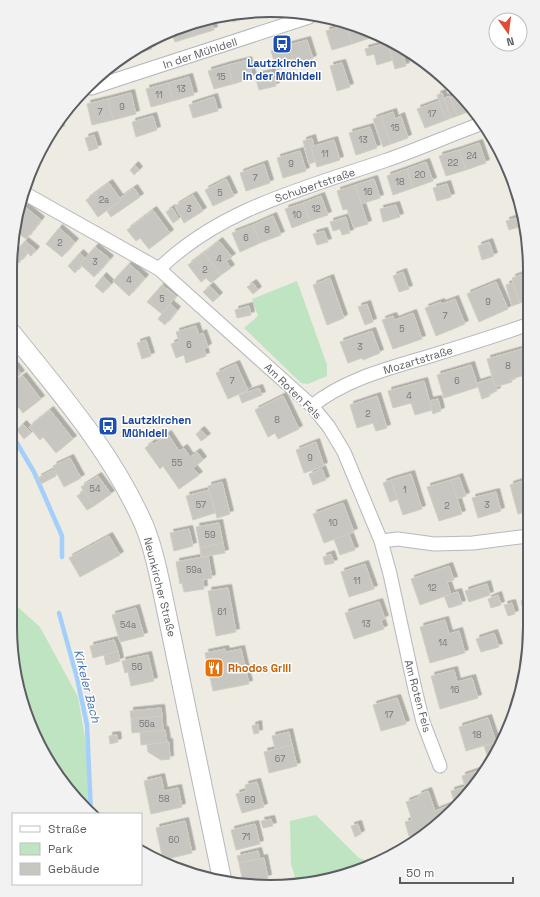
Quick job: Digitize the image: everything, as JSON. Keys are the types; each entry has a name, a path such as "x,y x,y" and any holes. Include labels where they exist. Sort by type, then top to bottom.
{"main road":[{"name":"Neunkircher Straße","path":"17,339 97,440 115,468 144,526 155,559 163,595 221,875"}],"street":[{"name":"In der Mühldell","path":"99,83 303,19"},
{"name":"Schubertstraße","path":"159,269 185,246 216,226 254,207 290,192 386,160 477,125"},
{"name":"Am Roten Fels","path":"29,195 159,269 312,406 330,427 344,452 381,541 390,574 423,722 440,766"},
{"name":"Mozartstraße","path":"312,406 331,391 376,373 523,326"},
{"path":"381,541 398,539 434,544 472,543 523,537"}],"green space":[{"path":"297,281 327,365 327,376 308,384 301,383 244,328 258,316 252,299"},
{"path":"17,606 40,627 78,697 91,772 92,807 69,781 51,754 30,708 19,660"},
{"path":"316,815 359,858 367,861 351,867 319,875 296,878 291,864 290,821"}],"building":[{"path":"244,19 233,22 232,20"},
{"path":"212,24 214,30 194,36 192,29"},
{"path":"339,27 347,29 352,44 332,50 326,31"},
{"path":"192,29 194,36 175,42 173,36"},
{"path":"347,29 371,38 352,44"},
{"path":"307,40 313,59 295,65 289,45"},
{"path":"384,44 389,47 393,60 377,65 374,54 367,56 365,49"},
{"path":"289,45 295,65 277,70 271,51"},
{"path":"151,47 152,49 143,52"},
{"path":"389,47 403,55 406,66 395,69"},
{"path":"248,60 253,78 233,84 228,65"},
{"path":"342,63 350,87 337,91 330,66"},
{"path":"228,65 233,84 214,89 208,71"},
{"path":"272,72 276,86 259,90 255,76"},
{"path":"189,77 194,95 173,101 168,83"},
{"path":"168,83 173,101 151,107 146,89"},
{"path":"131,93 136,114 113,120 108,99"},
{"path":"442,93 451,118 446,120 437,95"},
{"path":"450,96 457,116 451,118 444,98"},
{"path":"214,97 218,111 193,118 189,105"},
{"path":"454,97 468,112 457,116 450,98"},
{"path":"108,99 113,120 92,125 87,104"},
{"path":"439,101 446,120 425,128 417,109"},
{"path":"393,112 395,119 401,116 408,138 391,144 381,116"},
{"path":"153,116 157,130 136,137 132,122"},
{"path":"381,116 391,144 383,147 373,119"},
{"path":"370,127 377,148 356,155 349,133"},
{"path":"94,135 98,148 89,151 85,138"},
{"path":"312,138 314,146 311,147 315,162 309,164 303,141"},
{"path":"334,140 340,160 317,167 311,147"},
{"path":"479,143 486,163 466,170 459,150"},
{"path":"459,150 466,170 446,176 439,156"},
{"path":"300,151 306,171 283,178 277,158"},
{"path":"426,162 433,181 413,188 407,169"},
{"path":"264,164 270,183 246,191 240,173"},
{"path":"135,165 139,170 134,175 130,170"},
{"path":"407,169 413,188 393,195 387,176"},
{"path":"226,179 234,196 213,206 205,190"},
{"path":"374,179 380,198 361,204 355,185"},
{"path":"109,183 121,200 98,217 86,200"},
{"path":"447,184 451,197 437,201 433,188"},
{"path":"355,185 368,224 354,228 347,209 343,210 337,191"},
{"path":"134,188 140,197 111,217 107,211 121,200 120,198"},
{"path":"193,195 203,211 184,223 175,206"},
{"path":"321,196 328,215 310,221 303,203"},
{"path":"303,203 310,221 292,228 285,209"},
{"path":"396,205 400,217 383,222 380,209"},
{"path":"25,207 41,220 26,239 20,234"},
{"path":"172,208 179,219 173,223 166,212"},
{"path":"153,210 170,233 149,249 140,238 136,241 127,230"},
{"path":"273,216 281,235 260,243 253,225"},
{"path":"346,217 350,233 342,235 340,229 333,231 330,222"},
{"path":"516,218 519,227 509,230 506,221"},
{"path":"253,225 260,243 240,252 232,233"},
{"path":"59,228 75,242 62,257 46,244"},
{"path":"324,231 328,242 317,245 313,234"},
{"path":"25,241 36,250 31,256 20,247"},
{"path":"219,241 232,257 226,261 231,268 221,275 204,253"},
{"path":"489,242 494,256 482,260 478,246"},
{"path":"20,247 27,252 19,263 17,262 18,249"},
{"path":"95,247 110,259 94,277 80,264"},
{"path":"80,253 85,258 75,273 68,266"},
{"path":"204,253 221,275 211,283 206,278 201,282 188,265"},
{"path":"129,264 145,278 129,296 113,281"},
{"path":"403,272 409,289 399,292 393,276"},
{"path":"523,274 523,302 520,303 512,278"},
{"path":"103,276 111,284 103,293 95,286"},
{"path":"330,278 344,318 327,325 313,285"},
{"path":"496,282 508,309 479,322 467,294"},
{"path":"253,283 258,290 253,294 247,287"},
{"path":"513,283 520,303 512,306 506,285"},
{"path":"162,285 176,296 162,314 147,302"},
{"path":"210,286 219,296 213,302 203,292"},
{"path":"455,299 465,324 436,336 425,308"},
{"path":"170,304 177,310 165,325 158,319"},
{"path":"367,304 373,322 365,325 358,307"},
{"path":"249,306 251,315 237,318 235,310"},
{"path":"413,313 422,339 393,349 382,320 393,316 395,320"},
{"path":"196,326 199,335 203,333 208,347 204,349 206,356 186,363 184,355 176,358 171,344 179,341 176,332"},
{"path":"372,331 380,353 363,360 362,358 348,363 340,342"},
{"path":"146,340 151,356 142,359 137,343"},
{"path":"522,349 523,376 511,379 512,382 495,387 487,359"},
{"path":"236,364 248,390 228,399 216,373"},
{"path":"471,365 478,387 444,398 437,375"},
{"path":"17,369 21,374 17,377"},
{"path":"23,376 41,399 23,413 17,406 17,380"},
{"path":"493,378 497,391 482,399 477,383"},
{"path":"424,381 432,410 415,415 411,403 393,408 388,391"},
{"path":"259,388 262,395 242,403 239,395"},
{"path":"283,396 299,429 278,439 275,433 268,437 255,410"},
{"path":"377,396 387,428 376,431 373,423 357,428 350,405"},
{"path":"438,399 441,411 433,414 429,401"},
{"path":"50,410 73,439 56,453 43,437 40,440 29,427"},
{"path":"23,424 31,433 24,439 17,430"},
{"path":"201,430 207,437 201,441 196,434"},
{"path":"168,434 179,451 184,448 190,457 197,452 203,460 193,468 199,475 179,489 163,466 160,469 145,448 152,443 154,444"},
{"path":"316,442 324,466 304,473 296,450"},
{"path":"70,458 81,478 64,487 53,466"},
{"path":"322,469 326,480 313,485 309,474"},
{"path":"53,470 56,476 41,484 38,478"},
{"path":"411,474 422,509 403,515 391,480"},
{"path":"98,476 111,494 94,506 81,487"},
{"path":"459,477 466,496 457,499 451,480"},
{"path":"391,480 398,499 390,502 383,483"},
{"path":"451,480 462,514 439,521 427,487"},
{"path":"523,481 523,512 518,514 510,485"},
{"path":"222,482 230,514 217,518 208,486"},
{"path":"209,490 215,513 193,520 186,496"},
{"path":"84,491 94,506 87,510 77,496"},
{"path":"496,492 501,511 478,518 472,498"},
{"path":"343,503 354,532 324,543 313,514"},
{"path":"219,523 223,543 200,548 196,527"},
{"path":"189,529 193,546 174,551 170,533"},
{"path":"349,534 355,550 340,555 334,539"},
{"path":"109,536 120,555 80,577 69,558"},
{"path":"223,543 225,553 201,557 200,548"},
{"path":"331,554 334,563 325,565 323,557"},
{"path":"208,556 212,578 203,580 204,589 184,592 182,583 180,584 176,562"},
{"path":"365,564 374,589 349,597 341,572"},
{"path":"449,566 454,580 447,582 451,594 420,605 411,579"},
{"path":"487,584 490,595 469,602 465,591"},
{"path":"228,588 236,632 216,636 208,591"},
{"path":"458,592 462,604 449,608 444,596"},
{"path":"498,595 501,605 491,608 488,599"},
{"path":"379,602 385,619 381,620 384,629 354,639 345,613"},
{"path":"512,603 515,614 508,616 504,605"},
{"path":"136,608 144,636 120,642 112,615"},
{"path":"445,620 449,634 459,631 465,653 430,663 420,627"},
{"path":"494,633 499,647 481,652 476,639"},
{"path":"114,640 118,651 93,658 90,646"},
{"path":"225,649 226,652 241,649 249,684 213,691 205,653"},
{"path":"118,651 120,661 106,665 104,655"},
{"path":"148,655 154,681 131,686 128,672 125,673 122,661"},
{"path":"454,670 457,682 472,678 478,698 440,709 431,676"},
{"path":"397,698 406,724 381,731 373,705"},
{"path":"161,708 162,716 131,719 130,711"},
{"path":"162,716 163,730 132,733 131,719"},
{"path":"488,718 496,741 466,751 459,727"},
{"path":"258,724 259,733 254,734 252,726"},
{"path":"165,730 167,742 141,745 140,732"},
{"path":"289,732 292,745 275,749 272,736"},
{"path":"117,735 118,742 110,744 109,736"},
{"path":"169,742 170,759 161,760 148,752 147,745"},
{"path":"495,742 489,755 487,755 484,746"},
{"path":"292,745 297,766 269,773 264,752"},
{"path":"478,771 465,788 462,776"},
{"path":"161,777 164,791 178,788 182,807 151,814 144,781"},
{"path":"257,782 264,807 242,813 236,794 246,791 245,785"},
{"path":"465,787 465,788 454,801 451,791"},
{"path":"428,791 435,811 450,805 424,828 409,836 405,822 412,820 406,802 419,797 418,795"},
{"path":"271,819 273,826 263,828 261,821"},
{"path":"185,821 192,853 168,859 162,856 156,828"},
{"path":"255,824 260,844 236,850 231,830"},
{"path":"358,824 361,834 355,837 351,826"},
{"path":"258,851 260,859 239,863 237,856"},
{"path":"264,858 268,878 261,879 242,878 239,863"}],"waterway":[{"name":"Kirkeler Bach","path":"17,443 34,472 62,536 62,557"},
{"name":"Kirkeler Bach","path":"59,613 77,678 87,725 91,806"}],"place":[{"name":"Lautzkirchen In der Mühldell","path":"282,44"},
{"name":"Lautzkirchen Mühldell","path":"108,426"},
{"name":"Rhodos Grill","path":"214,668"}]}
